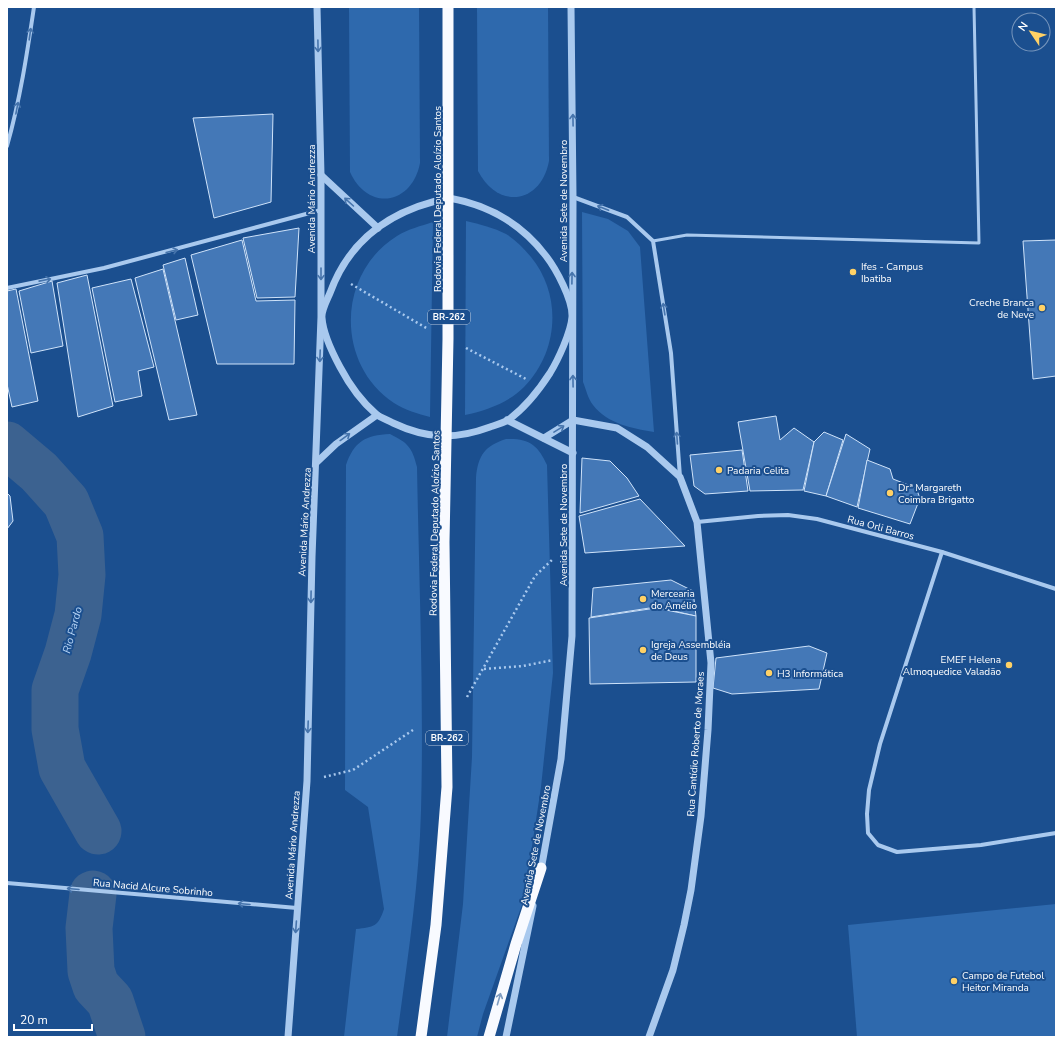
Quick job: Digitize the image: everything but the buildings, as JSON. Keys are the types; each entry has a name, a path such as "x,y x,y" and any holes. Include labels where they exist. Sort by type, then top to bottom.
{"highway":[{"name":"Rodovia Federal Deputado Aloízio Santos","path":"421,1037 436,925 447,787 444,542 447,437 449,198 448,7"},
{"path":"489,1037 516,944 541,868"}],"street":[{"path":"7,146 14,120 26,60 34,7"},
{"name":"Avenida Mário Andrezza","path":"288,1037 307,781 312,557 317,462 321,317 321,174 317,7"},
{"name":"Avenida Sete de Novembro","path":"506,1037 541,868 561,759 572,636 573,196 571,7"},
{"path":"321,174 378,228"},
{"path":"573,196 627,217 653,241 671,353 680,477"},
{"path":"449,198 478,204 492,210 525,232 551,262 567,298 572,317 557,363 542,386 527,403 507,420 474,433 447,437 422,435 377,415 347,380 334,356 321,317 335,280 347,259 364,238 414,207 449,198"},
{"path":"7,288 104,268 321,210"},
{"path":"317,462 336,444 377,415"},
{"path":"507,420 573,454"},
{"path":"544,438 573,420"},
{"name":"Rua Cantídio Roberto de Moraes","path":"573,420 617,428 647,447 680,477 697,522 711,662 708,730 701,816 691,890 684,925 673,970 649,1037"},
{"name":"Rua Orli Barros","path":"697,522 758,516 788,516 817,519 942,552 1056,589"},
{"path":"942,552 880,744 869,790 867,814 868,833 878,845 897,852 981,845 1056,833"},
{"name":"Rua Nacid Alcure Sobrinho","path":"7,883 297,908"}],"lane":[{"path":"653,241 687,235 979,243 974,7"}],"path":[{"path":"349,283 430,329"},
{"path":"463,346 542,386"},
{"path":"467,697 535,576 556,556"},
{"path":"483,669 523,666 553,660"},
{"path":"307,781 352,770 413,730"}],"shaded area":[{"path":"349,7 419,7 420,163 415,177 408,188 399,195 389,198 378,198 367,193 358,185 350,172"},
{"path":"477,7 548,7 549,161 544,175 537,186 528,193 518,197 507,196 496,192 486,184 478,171"},
{"path":"582,212 608,219 628,231 640,247 654,432 629,427 606,417 591,403 583,382"},
{"path":"466,221 487,226 506,234 523,248 531,257 541,272 548,288 552,305 552,323 550,340 544,357 536,373 524,387 504,402 481,411 465,415"},
{"path":"433,222 430,417 412,412 394,403 375,386 361,366 353,343 351,319 354,295 363,272 377,252 397,236"},
{"path":"390,434 408,446 417,467 422,725 421,811 418,868 397,1037 344,1037 356,929 371,927 377,923 384,909 368,807 345,790 346,465 349,457 357,445 362,441 374,436"},
{"path":"506,439 521,440 532,444 540,452 547,465 553,673 541,787 524,899 483,1014 477,1037 447,1037 463,904 472,757 476,478 479,463 484,452 493,445"},
{"name":"Campo de Futebol Heitor Miranda","path":"1056,904 1056,1037 857,1037 848,925"}],"waterway":[{"name":"Rio Pardo","path":"7,445 39,472 66,502 80,536 82,575 78,615 68,653 55,690 55,729 62,768 98,831"},
{"name":"Rio Pardo","path":"93,894 89,928 91,971 96,986 110,1001 122,1037"}],"place":[{"name":"Ifes - Campus Ibatiba","path":"853,272"},
{"name":"Creche Branca de Neve","path":"1042,308"},
{"name":"Padaria Celita","path":"719,470"},
{"name":"Drª Margareth Coimbra Brigatto","path":"890,493"},
{"name":"Mercearia do Amélio","path":"643,599"},
{"name":"Igreja Assembléia de Deus","path":"643,650"},
{"name":"EMEF Helena Almoquedice Valadão","path":"1009,665"},
{"name":"H3 Informática","path":"769,673"},
{"name":"Campo de Futebol Heitor Miranda","path":"954,981"}]}
